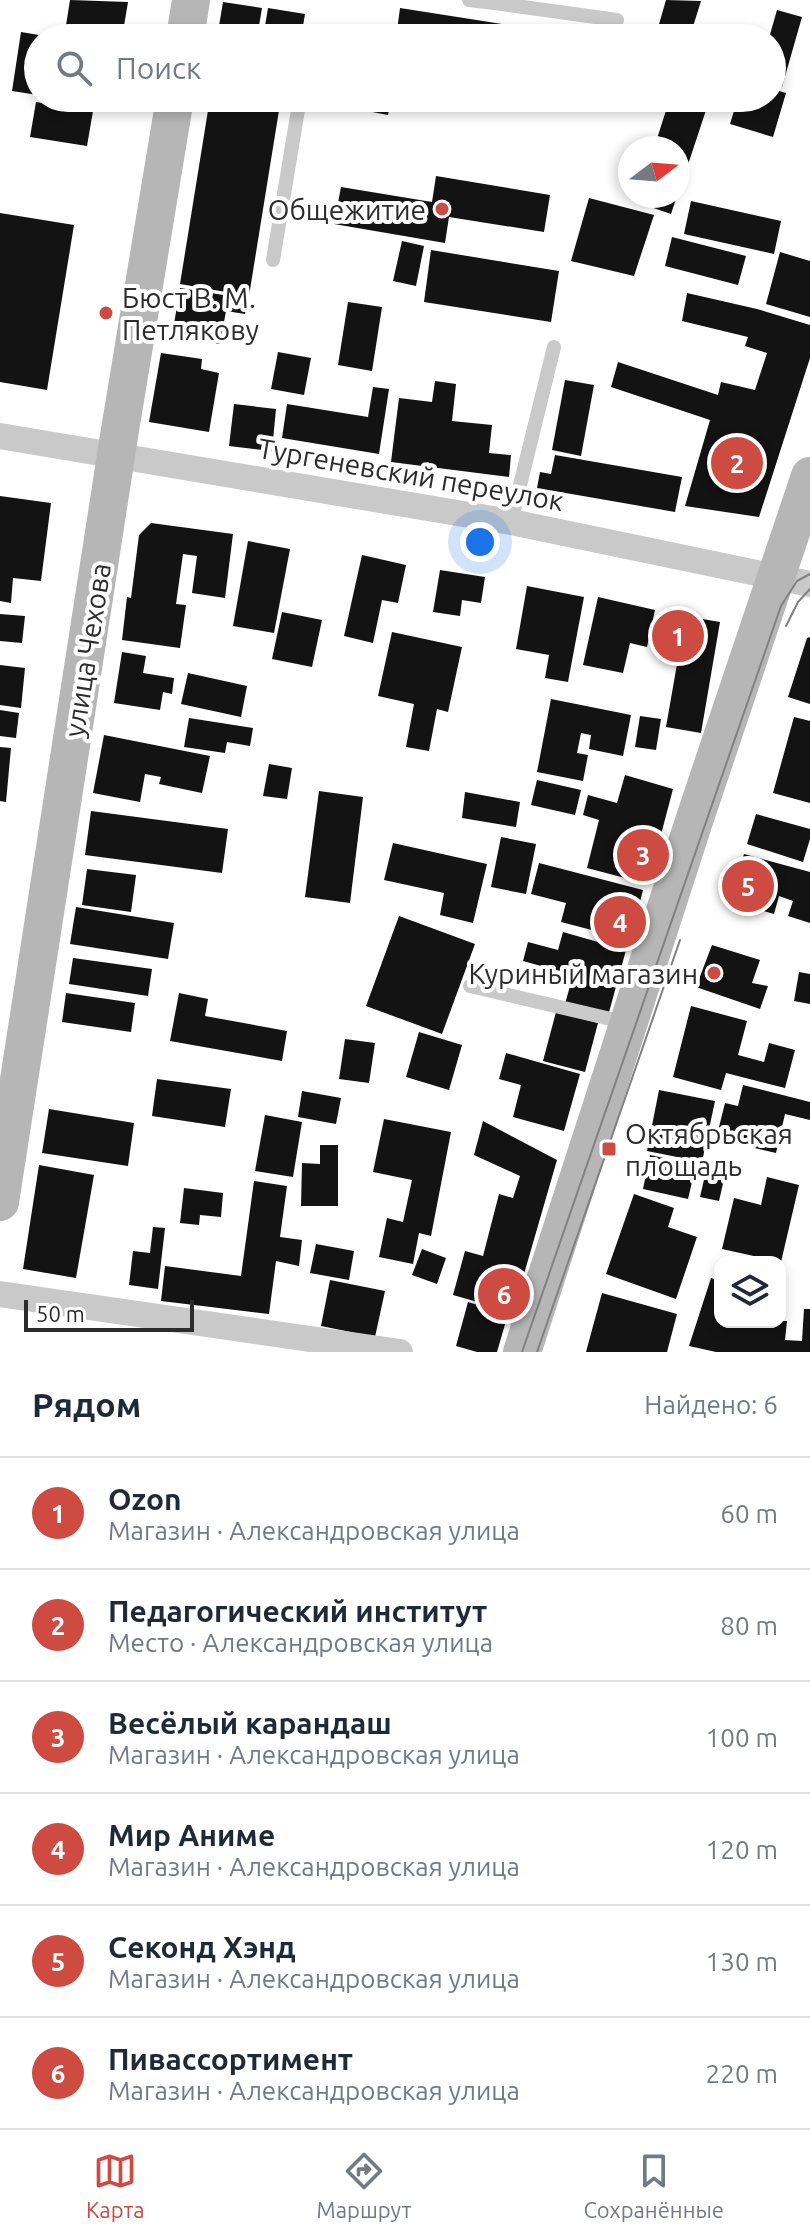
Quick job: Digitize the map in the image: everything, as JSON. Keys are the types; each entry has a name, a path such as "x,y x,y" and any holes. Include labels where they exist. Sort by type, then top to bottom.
{"main road":[{"path":"187,24 191,0"},
{"name":"улица Чехова","path":"0,1202 173,112"},
{"path":"522,1352 696,815 793,580 810,476"}],"street":[{"name":"Тургеневский переулок","path":"0,436 511,522 793,580"},
{"path":"0,1294 400,1352"}],"lane":[{"path":"469,0 617,20"},
{"path":"273,260 298,112"},
{"path":"511,522 554,347"},
{"path":"470,986 628,1023"}],"building":[{"path":"70,0 128,2 124,24 66,24"},
{"path":"666,0 701,1 694,24 659,24"},
{"path":"223,2 262,8 259,24 219,24"},
{"path":"268,8 305,14 303,24 265,24"},
{"path":"400,8 502,24 398,24"},
{"path":"777,10 802,17 786,73 786,24 773,24"},
{"path":"21,32 24,32 24,93 12,91"},
{"path":"34,112 93,112 87,146 30,137"},
{"path":"208,112 279,112 249,296 180,284"},
{"path":"666,112 705,112 690,159 690,136 658,136"},
{"path":"734,112 780,112 773,137 730,124"},
{"name":"Общежитие","path":"436,176 550,195 544,232 449,217 445,243 334,224 341,187 432,202"},
{"path":"589,198 654,215 634,276 571,261"},
{"path":"691,201 781,221 774,254 684,234"},
{"path":"654,208 673,208 671,214"},
{"path":"0,213 74,225 47,390 0,382"},
{"path":"672,237 746,256 738,285 665,266"},
{"path":"402,241 424,246 416,286 393,281"},
{"path":"431,250 559,271 551,322 424,302"},
{"path":"780,252 810,261 810,317 766,304"},
{"path":"180,288 248,299 245,314 226,311 220,344 172,336"},
{"path":"687,293 810,325 810,358 759,517 685,506 710,420 611,387 618,362 718,395 721,382 755,390 767,353 745,346 748,337 682,321"},
{"path":"348,302 382,307 372,371 338,365"},
{"path":"278,352 311,358 304,395 271,389"},
{"path":"161,353 202,359 201,369 219,373 209,432 149,422"},
{"path":"565,380 594,385 581,456 552,450"},
{"path":"435,381 456,384 452,421 492,425 489,453 511,455 509,477 391,462 399,398 432,402"},
{"path":"373,387 389,389 379,454 282,438 287,404 368,417"},
{"path":"234,404 276,409 272,451 229,446"},
{"path":"555,455 682,477 675,512 537,488 540,472 551,474"},
{"path":"0,496 51,503 41,581 13,578 11,603 0,601"},
{"path":"151,523 233,534 225,598 192,593 197,556 183,554 176,604 186,605 180,648 122,640 139,535"},
{"path":"248,541 290,549 274,633 233,626"},
{"path":"362,555 406,565 398,603 382,600 373,643 344,636"},
{"path":"440,570 485,577 481,603 462,600 460,616 433,612"},
{"path":"527,586 584,597 568,682 545,678 549,655 516,649"},
{"path":"598,597 655,610 647,647 630,643 623,673 583,665"},
{"path":"282,612 322,620 312,667 272,659"},
{"path":"661,612 720,622 701,733 666,727 680,647 656,643"},
{"path":"0,614 25,616 22,643 0,641"},
{"path":"392,632 462,647 448,712 437,709 429,751 406,747 414,704 378,696"},
{"path":"810,637 810,704 788,697 807,638"},
{"path":"122,652 146,656 143,673 174,678 172,694 163,692 160,710 114,703"},
{"path":"0,665 25,668 21,708 0,705"},
{"path":"188,673 247,686 241,717 181,704"},
{"path":"551,699 631,715 623,756 589,749 591,735 581,733 577,753 588,755 583,781 537,772"},
{"path":"0,710 19,713 16,738 0,736"},
{"path":"640,716 661,719 656,750 635,747"},
{"path":"794,717 810,721 810,803 773,793"},
{"path":"189,718 253,728 250,746 227,742 225,753 184,747"},
{"path":"104,735 210,756 202,793 159,784 161,777 145,774 140,802 93,793"},
{"path":"0,747 11,748 6,802 0,801"},
{"path":"269,764 292,768 287,799 263,796"},
{"path":"625,775 673,789 648,884 587,868 599,820 583,815 588,795 617,803"},
{"path":"537,780 581,790 575,815 531,805"},
{"path":"319,791 363,797 350,903 305,897"},
{"path":"465,792 520,802 516,827 462,818"},
{"path":"91,811 228,829 222,873 85,855"},
{"path":"756,814 810,829 803,862 747,844"},
{"path":"501,837 536,844 526,894 491,887"},
{"path":"393,843 487,864 473,923 440,915 444,893 384,880"},
{"path":"744,854 810,872 810,923 788,916 793,901 779,896 774,914 729,901"},
{"path":"539,863 643,890 630,940 561,922 566,903 531,894"},
{"path":"87,869 136,875 131,912 82,905"},
{"path":"76,907 174,923 168,959 70,944"},
{"path":"399,916 475,944 442,1034 366,1006"},
{"path":"563,932 626,950 608,1016 565,1004 573,975 523,961 528,942 558,950"},
{"path":"712,945 760,960 752,983 768,986 760,1009 696,987"},
{"path":"73,958 152,969 148,996 69,984"},
{"path":"799,972 810,974 810,1004 794,1001"},
{"path":"66,993 135,1003 131,1032 62,1022"},
{"path":"179,993 208,999 205,1016 287,1031 282,1061 170,1041"},
{"path":"691,1006 747,1021 738,1055 764,1062 769,1043 795,1050 785,1088 726,1073 721,1090 673,1077"},
{"path":"556,1012 598,1023 585,1072 543,1061"},
{"path":"419,1032 462,1045 449,1090 406,1077"},
{"path":"345,1039 375,1043 369,1083 339,1079"},
{"path":"506,1053 580,1074 564,1131 513,1117 521,1085 499,1079"},
{"path":"157,1079 231,1089 225,1127 152,1116"},
{"path":"743,1085 810,1102 810,1120 785,1114 776,1153 716,1139 725,1103 738,1106"},
{"path":"659,1090 715,1101 702,1162 647,1151"},
{"path":"302,1091 341,1098 336,1124 298,1117"},
{"path":"49,1109 134,1123 128,1166 42,1153"},
{"path":"265,1115 302,1122 293,1177 255,1171"},
{"path":"384,1119 451,1132 431,1236 419,1233 413,1264 379,1257 387,1218 403,1222 412,1180 373,1172"},
{"path":"483,1121 557,1160 513,1312 453,1295 465,1251 483,1256 499,1194 513,1198 520,1176 474,1155"},
{"path":"320,1145 338,1145 338,1206 301,1206 302,1163 320,1164"},
{"path":"650,1155 696,1165 688,1199 643,1189"},
{"path":"39,1165 94,1175 76,1278 23,1269"},
{"path":"706,1171 725,1175 719,1201 700,1197"},
{"path":"767,1177 799,1185 782,1256 754,1256 722,1249 734,1198 761,1205"},
{"path":"254,1181 287,1186 280,1237 302,1240 299,1266 276,1261 269,1314 161,1301 165,1266 241,1276"},
{"path":"184,1188 223,1193 221,1217 200,1215 199,1225 180,1223"},
{"path":"634,1194 674,1208 668,1227 697,1237 676,1299 606,1274"},
{"path":"153,1227 165,1228 158,1289 129,1285 133,1251 150,1253"},
{"path":"316,1244 354,1251 349,1280 310,1273"},
{"path":"422,1249 446,1258 437,1284 412,1275"},
{"path":"711,1278 714,1279 714,1328 786,1328 787,1321 785,1340 802,1341 804,1309 810,1309 810,1352 716,1352 689,1346"},
{"path":"330,1280 385,1291 375,1337 321,1326"},
{"path":"602,1293 677,1314 667,1352 586,1352"},
{"path":"468,1302 508,1314 497,1352 477,1352 456,1346"}],"tram line":[{"path":"522,1352 781,606 797,581 810,574"},
{"path":"786,626 798,602 810,589"},
{"path":"537,1352 680,940"}],"place":[{"name":"Общежитие","path":"442,209"},
{"name":"Бюст В. М. Петлякову","path":"106,313"},
{"name":"Педагогический институт","path":"737,463"},
{"name":"Ozon","path":"678,636"},
{"name":"Весёлый карандаш","path":"643,855"},
{"name":"Секонд Хэнд","path":"748,886"},
{"name":"Мир Аниме","path":"620,922"},
{"name":"Куриный магазин","path":"714,973"},
{"name":"Октябрьская площадь","path":"609,1149"},
{"name":"Пивассортимент","path":"504,1294"}]}
